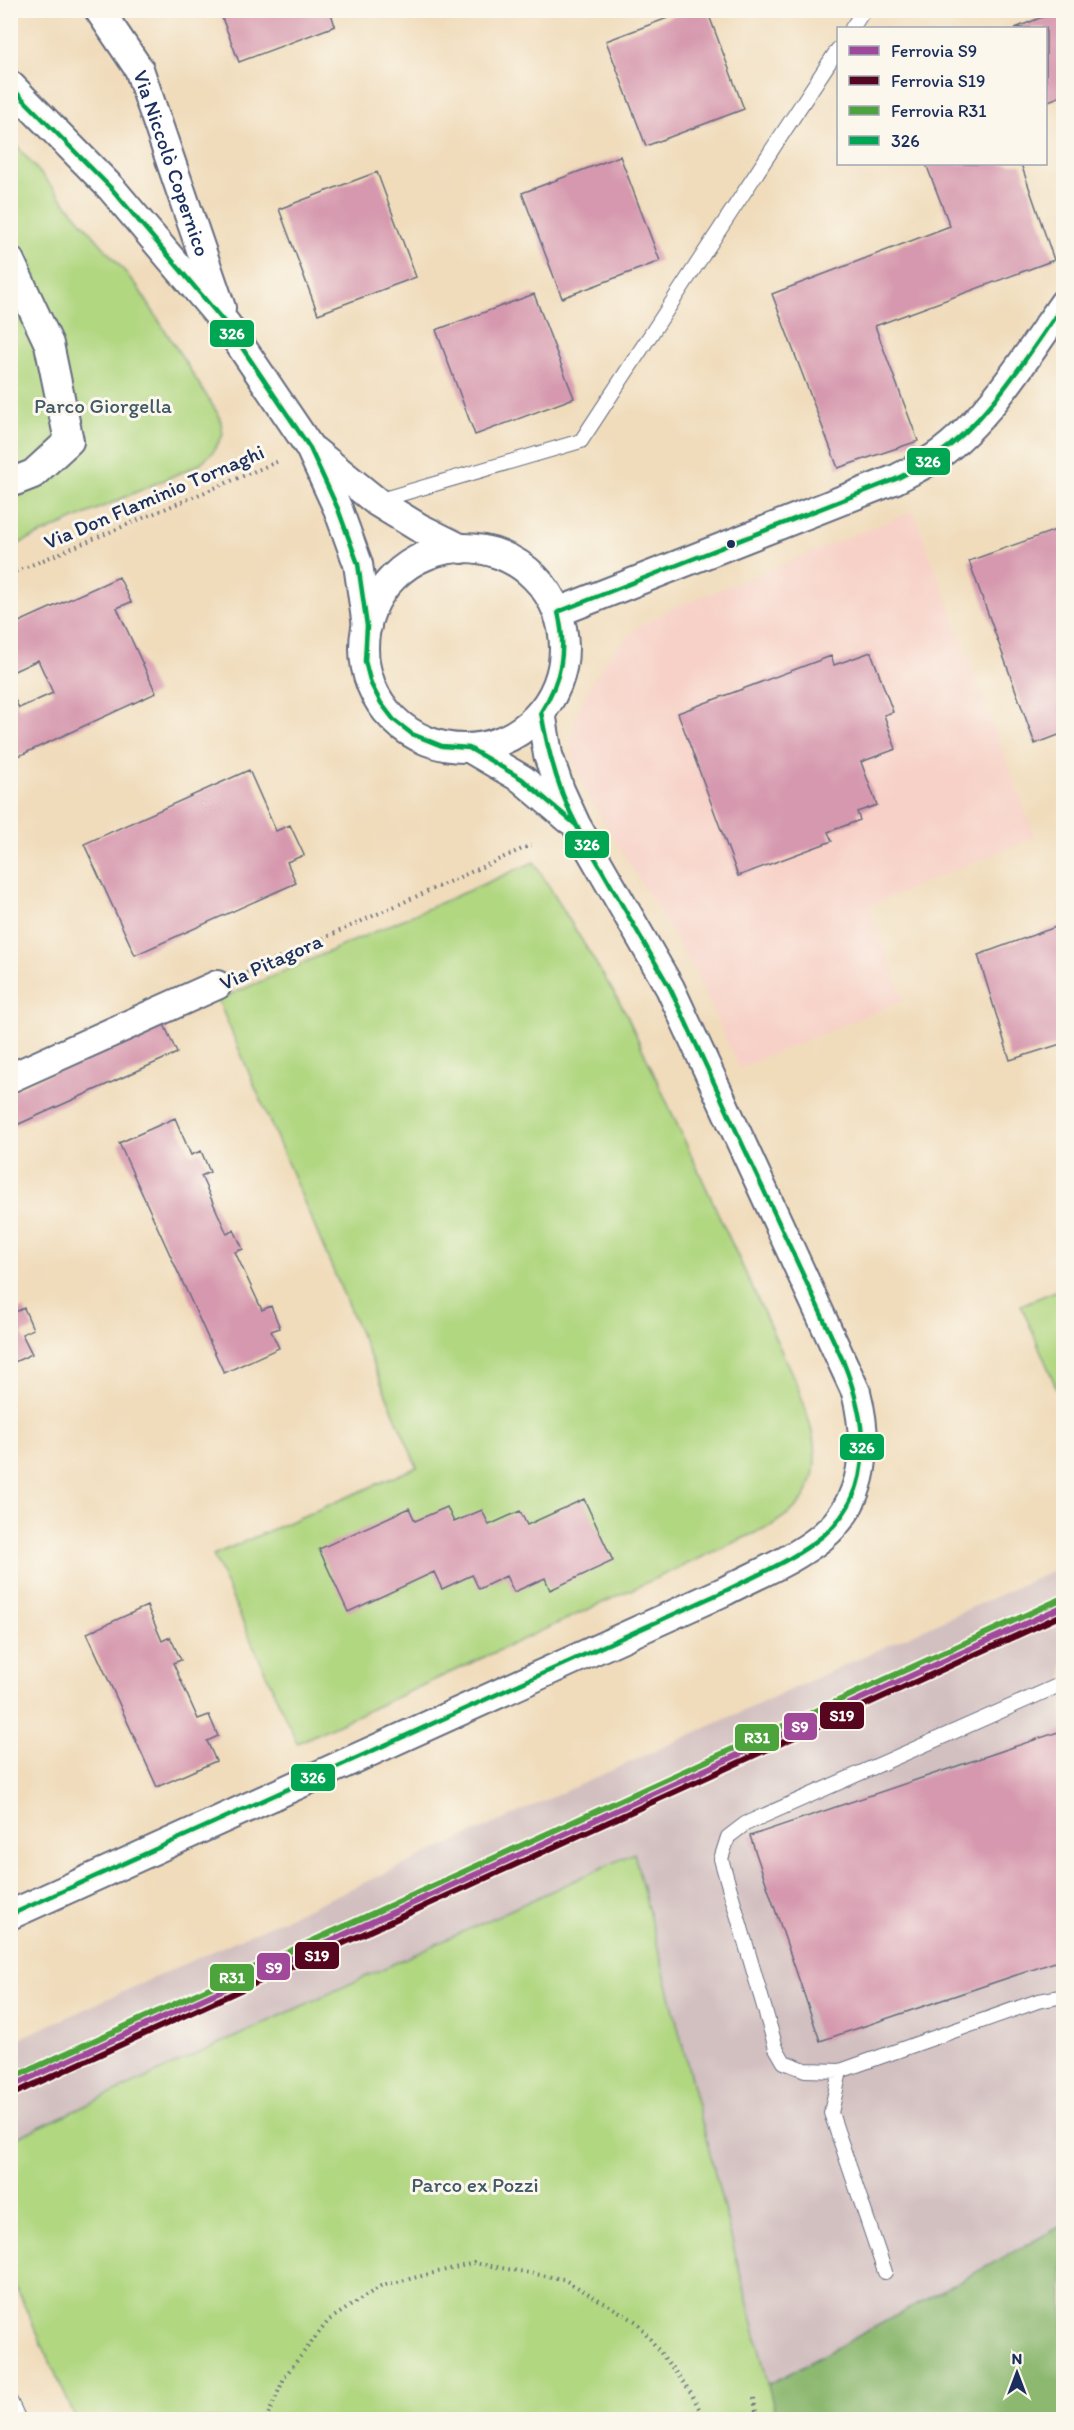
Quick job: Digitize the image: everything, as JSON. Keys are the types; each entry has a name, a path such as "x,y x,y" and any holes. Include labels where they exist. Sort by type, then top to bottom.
{"street":[{"name":"Via Niccolò Copernico","path":"99,10 139,69 226,324"},
{"name":"Via Niccolò Copernico","path":"10,85 111,188 226,324 310,448 338,509 358,564 367,626"},
{"path":"10,261 50,344 69,441 33,474 10,483"},
{"path":"558,612 896,479 937,456 974,423 1006,385 1064,303"},
{"path":"310,448 377,502 418,527 462,549"},
{"path":"462,549 490,552 510,559 528,572 549,595 558,612 563,630 564,658 560,678 541,712 519,732 496,743 469,748 442,746 412,734 394,720 381,703 371,684 365,661 364,644 374,605 386,586 401,571 420,559 440,552 462,549"},
{"path":"10,1915 725,1591 800,1552 823,1536 841,1516 853,1495 861,1474 864,1446 862,1418 852,1382 670,988 576,825 560,790 548,755 541,712"},
{"path":"469,748 522,779 576,825"},
{"name":"Via Pitagora","path":"10,1078 218,985"}],"lane":[{"path":"853,27 864,10"},
{"path":"377,502 581,441 837,51"},
{"path":"1064,1683 745,1824 728,1838 722,1859 776,2048 784,2062 805,2070 840,2071 1038,2001 1064,1996"},
{"path":"840,2071 831,2114 885,2272"},
{"path":"10,2401 19,2420"}],"path":[{"name":"Via Don Flaminio Tornaghi","path":"10,574 310,448"},
{"name":"Via Pitagora","path":"218,985 531,845"},
{"path":"266,2420 285,2376 329,2320 381,2286 474,2263 563,2279 638,2322 690,2391 705,2420"},
{"path":"754,2398 757,2420"}],"shaded area":[{"path":"914,511 1035,837 869,906 904,1000 739,1068 696,973 587,794 574,763 571,747 573,725 587,690 612,652 638,627 671,609"},
{"path":"1063,1566 1063,2225 768,2385 634,1853 11,2140 10,2043"}],"green space":[{"name":"Parco Giorgella","path":"10,138 137,286 220,417 223,435 213,452 198,465 11,547"},
{"path":"534,862 625,1011 797,1385 812,1430 815,1462 813,1477 798,1505 772,1525 297,1743 213,1555 417,1467 218,1000"},
{"path":"1063,1288 1064,1394 1060,1396 1021,1305"},
{"name":"Parco ex Pozzi","path":"634,1853 777,2419 76,2419 11,2276 11,2140"},
{"path":"1063,2225 1063,2419 777,2419 768,2385"}],"building":[{"path":"219,10 330,10 335,26 239,62"},
{"path":"689,10 707,10 744,109 646,146 606,41"},
{"path":"1064,10 1064,95 1047,102 1047,27 1018,27"},
{"path":"620,156 660,261 562,298 522,193"},
{"path":"926,165 1021,165 1054,260 875,326 918,441 838,468 772,294 950,226"},
{"path":"377,172 416,277 318,314 279,209"},
{"path":"534,294 574,398 475,435 436,330"},
{"path":"1064,527 1064,733 1035,744 969,561"},
{"path":"119,577 131,602 117,608 156,693 10,760 10,689 19,708 53,693 38,660 10,673 10,626"},
{"path":"871,652 893,712 884,715 896,749 861,762 877,805 857,812 860,820 828,832 832,841 738,876 678,713 831,656 834,665"},
{"path":"249,770 276,831 290,825 304,855 287,862 296,883 135,955 84,844"},
{"path":"1064,924 1064,1043 1010,1060 978,955"},
{"path":"163,1022 177,1053 10,1128 10,1092"},
{"path":"175,1118 191,1155 201,1151 210,1172 201,1176 227,1234 234,1230 243,1249 235,1252 262,1310 271,1306 280,1328 271,1331 279,1348 224,1373 119,1143"},
{"path":"10,1308 13,1313 24,1308 33,1329 22,1334 32,1354 10,1364"},
{"path":"584,1499 613,1561 550,1590 545,1578 514,1592 506,1576 479,1589 472,1575 442,1589 434,1572 348,1612 319,1549 409,1508 415,1521 447,1507 454,1522 482,1510 489,1525 520,1511 527,1525"},
{"path":"147,1606 162,1641 170,1637 181,1660 173,1663 198,1719 209,1715 218,1736 207,1741 216,1761 157,1787 87,1633"},
{"path":"1064,1730 1064,1959 820,2041 750,1836"}],"rail line":[{"name":"R31","path":"10,2079 1061,1599"},
{"name":"S9","path":"10,2087 1064,1606"},
{"name":"S19","path":"13,2094 1064,1614"}],"transit line":[{"name":"326","path":"10,86 111,188 226,324 310,448 338,509 358,564 367,626 365,661 371,684 381,703 394,720 412,734 442,746 469,748 522,779 576,825 670,988 843,1361 857,1406 862,1452 860,1475 853,1496 841,1517 813,1544 776,1566 10,1915"},
{"name":"326","path":"578,828 555,772 541,712 554,688 561,664 562,639 558,612 896,479 922,465 956,441 991,405 1064,304"}]}
